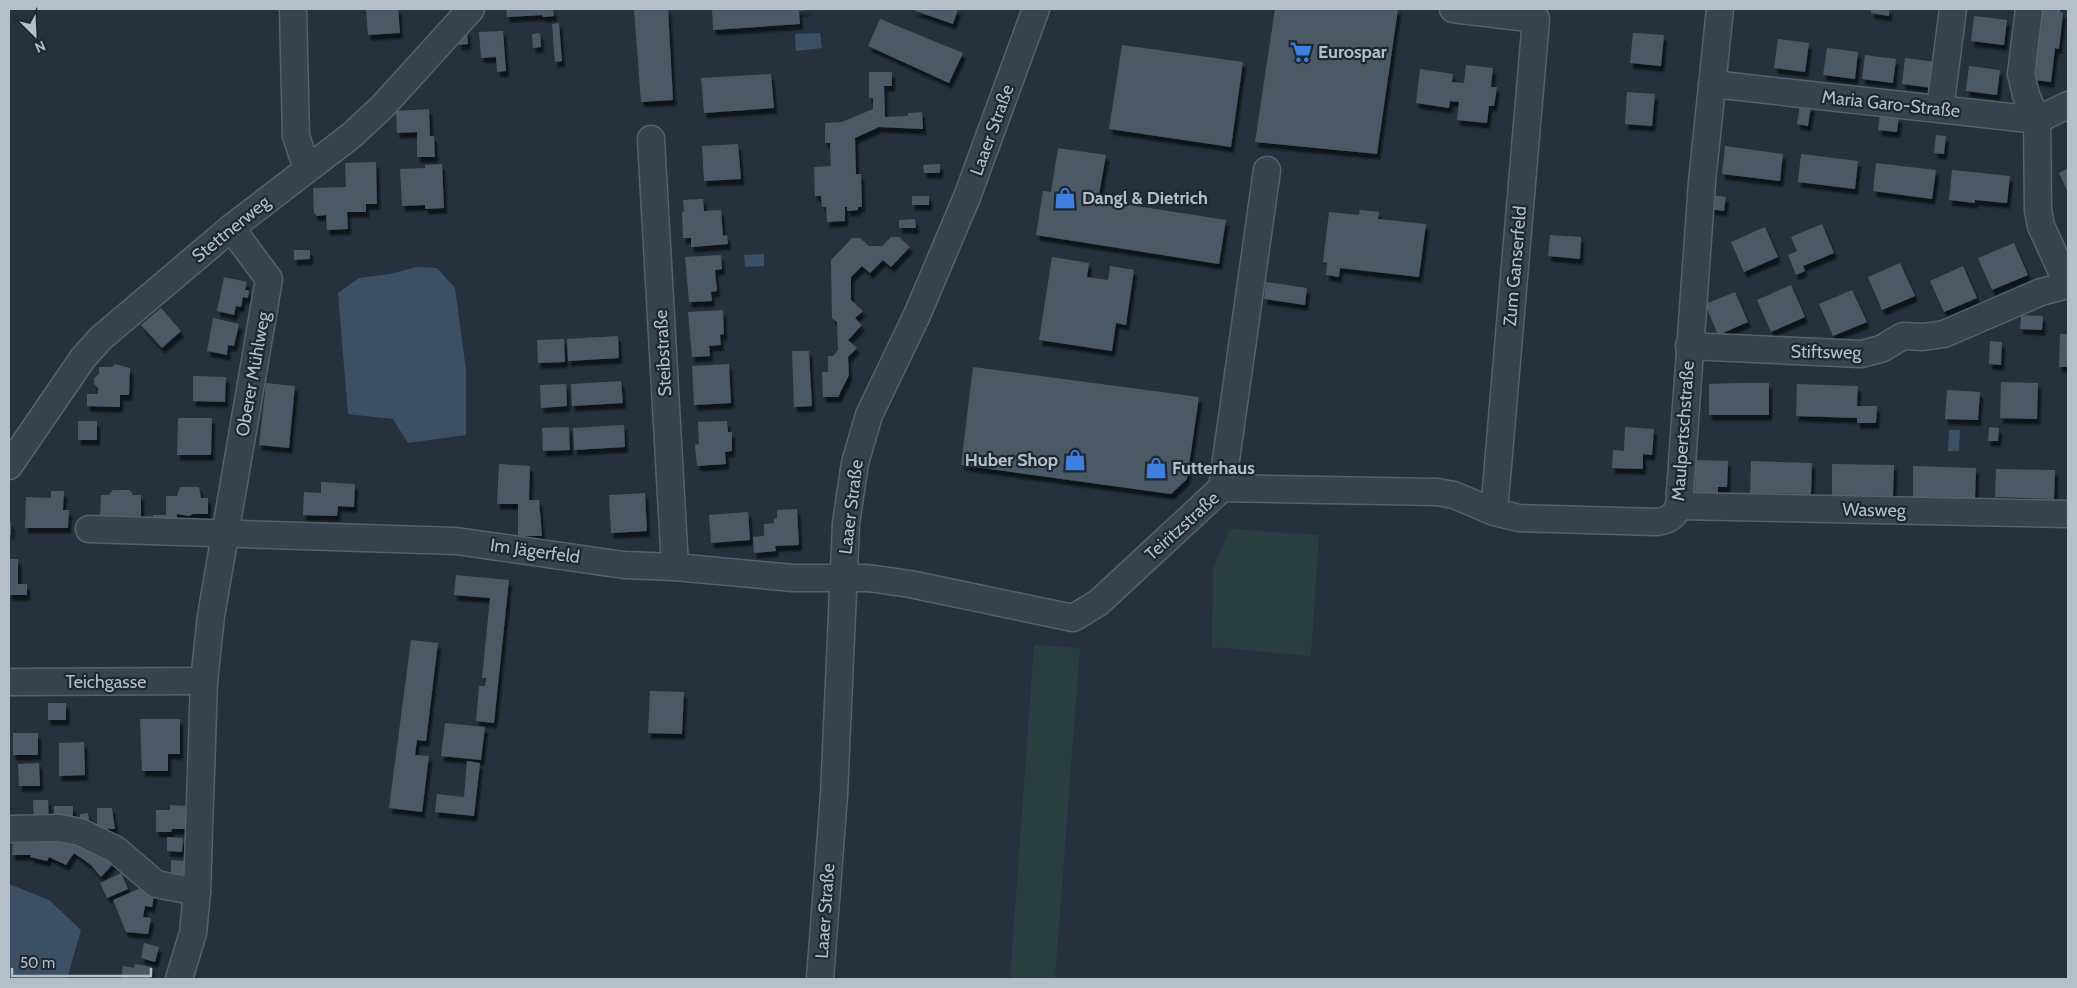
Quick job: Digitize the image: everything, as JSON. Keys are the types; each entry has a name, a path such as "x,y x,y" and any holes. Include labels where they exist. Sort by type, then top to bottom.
{"street":[{"path":"293,9 296,136 307,168"},
{"name":"Stettnerweg","path":"9,466 83,358 101,338 230,228 352,135 383,106 471,9"},
{"name":"Laaer Straße","path":"820,979 834,795 843,579 850,488 864,431 946,249 1036,9"},
{"name":"Zum Ganserfeld","path":"1453,9 1536,20 1494,512"},
{"name":"Maulpertschstraße","path":"1222,488 1437,492 1454,495 1494,512 1519,518 1657,522 1670,519 1676,514 1679,506 1689,346 1720,9"},
{"path":"1940,109 1953,9"},
{"path":"2029,9 2020,74 2026,95 2037,120 2038,210 2041,226 2068,285"},
{"name":"Maria Garo-Straße","path":"1712,84 2037,120"},
{"path":"2037,120 2068,105"},
{"name":"Steibstraße","path":"650,139 675,567"},
{"name":"Teiritzstraße","path":"843,579 868,578 910,584 1073,618 1098,603 1222,488 1267,170"},
{"name":"Oberer Mühlweg","path":"179,979 193,933 197,892 204,681 210,616 269,279 230,228"},
{"name":"Stiftsweg","path":"1689,346 1861,354 1881,350 1903,336 1923,337 1944,334 2041,292 2068,285"},
{"name":"Wasweg","path":"1679,506 2068,514"},
{"path":"89,530 225,533"},
{"name":"Im Jägerfeld","path":"225,533 456,541 624,565 675,567 793,578 843,579"},
{"name":"Teichgasse","path":"9,682 204,681"},
{"path":"9,829 59,828 80,832 115,849 156,884 197,892"}],"green space":[{"path":"1230,529 1319,535 1311,656 1212,647 1213,569"},
{"path":"1034,645 1080,648 1055,979 1010,979"}],"water":[{"path":"820,33 822,48 796,51 795,34"},
{"path":"764,254 764,266 745,267 744,255"},
{"path":"417,267 437,268 455,288 466,370 466,435 408,443 393,419 348,414 338,293 359,278 390,274"},
{"path":"1949,430 1960,430 1959,451 1948,451"},
{"path":"9,884 49,900 81,930 67,979 9,979"}],"building":[{"path":"366,9 398,9 400,33 368,35"},
{"path":"506,9 553,9 554,16 507,17"},
{"path":"634,9 668,9 673,100 641,102"},
{"path":"712,9 808,10 799,11 800,24 713,30"},
{"path":"910,9 958,9 953,24"},
{"path":"1275,9 1398,9 1377,154 1255,142"},
{"path":"1871,9 1889,9 1889,16 1871,13"},
{"path":"2037,9 2060,9 2060,12 2063,13 2059,49 2055,48 2051,82 2028,79"},
{"path":"1974,16 2007,20 2004,45 1971,41"},
{"path":"880,19 963,53 949,83 868,46"},
{"path":"559,23 562,61 555,62 552,24"},
{"path":"467,30 468,44 459,45 458,31"},
{"path":"503,31 506,71 497,72 496,57 481,58 479,32"},
{"path":"540,33 541,47 533,48 532,34"},
{"path":"1633,33 1664,35 1661,66 1630,63"},
{"path":"1778,39 1809,43 1805,72 1774,68"},
{"path":"1122,45 1243,62 1231,147 1109,129"},
{"path":"1827,48 1858,52 1855,79 1823,75"},
{"path":"1865,55 1896,59 1893,83 1862,79"},
{"path":"1905,58 1936,62 1933,88 1902,84"},
{"path":"1466,65 1493,68 1491,87 1497,87 1494,106 1489,106 1487,123 1457,120 1459,102 1450,101 1449,108 1416,103 1420,69 1453,74 1452,82 1464,83"},
{"path":"1969,66 2000,70 1997,95 1966,91"},
{"path":"869,72 892,72 892,86 884,86 885,117 908,116 908,113 922,112 923,129 879,127 855,138 856,174 861,174 862,207 858,207 858,210 847,211 847,207 845,207 845,221 827,222 826,207 822,207 821,196 815,196 814,167 831,166 830,143 825,143 825,123 842,122 873,109 873,98 869,98"},
{"path":"771,74 774,108 704,113 701,78"},
{"path":"1627,92 1655,94 1652,126 1625,124"},
{"path":"1800,105 1811,106 1808,126 1797,124"},
{"path":"429,109 430,136 434,136 435,157 417,157 417,132 397,133 396,111"},
{"path":"1880,114 1899,117 1897,132 1878,130"},
{"path":"1936,135 1946,136 1944,154 1934,153"},
{"path":"738,144 741,179 704,181 702,146"},
{"path":"1725,146 1783,154 1780,181 1722,174"},
{"path":"1058,148 1106,155 1098,200 1226,220 1219,264 1036,235 1043,191 1051,192"},
{"path":"1801,154 1858,161 1855,189 1798,182"},
{"path":"376,162 377,204 366,204 366,212 347,212 348,229 327,230 326,215 317,216 314,213 313,188 346,187 345,163"},
{"path":"1876,163 1936,170 1932,199 1873,191"},
{"path":"442,164 444,208 425,209 425,205 402,206 400,169 425,168 425,165"},
{"path":"940,164 940,173 924,173 923,165"},
{"path":"2068,168 2068,193 2059,173"},
{"path":"1952,170 2010,176 2007,203 1975,200 1975,203 1949,200"},
{"path":"1711,195 1726,197 1724,211 1709,209"},
{"path":"912,196 929,196 929,205 912,205"},
{"path":"703,199 704,211 721,210 723,236 727,235 728,244 691,247 691,238 683,238 683,200"},
{"path":"1360,210 1379,212 1378,219 1426,224 1419,277 1340,268 1339,277 1326,275 1327,263 1323,262 1329,212 1359,215"},
{"path":"915,219 916,228 899,228 899,220"},
{"path":"1822,224 1834,253 1803,266 1805,271 1796,275 1788,255 1797,251 1791,237"},
{"path":"1765,227 1778,257 1744,272 1731,242"},
{"path":"1550,235 1581,237 1580,259 1548,256"},
{"path":"891,237 899,237 910,247 891,267 883,260 870,273 862,266 851,277 851,300 863,311 855,318 862,325 848,340 857,348 848,357 849,375 838,397 823,397 822,372 828,372 828,356 833,356 838,350 837,322 832,318 831,260 852,238 860,238 869,246 882,246"},
{"path":"2014,243 2028,275 1992,290 1978,258"},
{"path":"294,250 310,250 310,259 294,260"},
{"path":"721,255 722,269 715,270 717,291 711,292 712,301 689,302 685,257"},
{"path":"1052,257 1089,263 1087,277 1108,280 1110,266 1134,270 1126,325 1116,323 1112,351 1039,340"},
{"path":"1900,263 1915,296 1882,310 1868,277"},
{"path":"1963,266 1977,298 1944,312 1930,281"},
{"path":"224,277 247,282 245,290 249,290 248,298 243,297 241,307 236,306 234,315 217,311"},
{"path":"1266,282 1307,288 1305,305 1264,299"},
{"path":"1791,285 1805,317 1771,332 1757,300"},
{"path":"1852,290 1867,322 1833,336 1819,304"},
{"path":"1735,292 1748,322 1718,335 1705,304"},
{"path":"161,308 181,331 162,348 141,325"},
{"path":"723,310 724,334 720,335 721,345 709,346 710,356 692,357 688,312"},
{"path":"2021,315 2043,316 2042,330 2020,329"},
{"path":"213,318 239,324 234,346 228,345 227,355 207,351"},
{"path":"2060,334 2068,334 2068,367 2059,367"},
{"path":"618,336 619,358 568,361 567,339"},
{"path":"564,339 565,362 538,363 537,340"},
{"path":"1990,341 2002,342 2001,365 1989,364"},
{"path":"792,351 809,351 812,406 794,407"},
{"path":"115,364 130,368 129,395 120,395 120,407 87,406 87,394 98,394 94,378 99,374 99,367 112,367"},
{"path":"729,364 731,403 694,405 692,366"},
{"path":"973,367 1199,397 1187,479 1171,494 961,465"},
{"path":"193,376 226,377 225,402 193,401"},
{"path":"621,381 623,403 572,406 571,384"},
{"path":"2001,382 2038,383 2037,419 2000,418"},
{"path":"266,383 295,386 289,448 259,445"},
{"path":"1769,383 1769,415 1709,415 1709,384"},
{"path":"566,384 567,406 541,408 540,385"},
{"path":"1797,384 1858,386 1857,406 1877,406 1876,423 1857,423 1857,418 1796,416"},
{"path":"1947,390 1980,392 1978,420 1945,419"},
{"path":"178,418 212,418 211,455 177,455"},
{"path":"78,421 97,421 97,440 78,440"},
{"path":"727,421 728,432 732,432 732,451 725,452 726,464 697,466 695,445 699,444 698,422"},
{"path":"624,425 625,447 574,450 573,428"},
{"path":"569,427 570,450 543,451 542,428"},
{"path":"1625,427 1654,429 1652,455 1643,454 1643,469 1612,468 1613,450 1624,451"},
{"path":"1989,427 1999,428 1998,441 1988,441"},
{"path":"1696,460 1728,461 1727,487 1718,487 1718,495 1695,495"},
{"path":"1751,461 1812,463 1811,494 1750,493"},
{"path":"499,464 530,466 529,500 539,500 542,536 518,536 518,504 497,504"},
{"path":"1832,464 1894,465 1893,496 1832,495"},
{"path":"1913,466 1976,468 1975,499 1913,498"},
{"path":"1996,469 2055,470 2054,499 1995,497"},
{"path":"321,482 355,484 354,507 338,506 337,516 303,515 304,492 321,493"},
{"path":"180,487 199,487 201,498 208,498 208,514 193,514 189,516 177,514 176,528 153,528 153,515 166,515 166,496 177,496"},
{"path":"113,490 130,490 133,495 141,495 141,518 100,518 101,495 109,495"},
{"path":"51,491 64,491 63,510 69,510 68,528 25,528 26,497 51,498"},
{"path":"645,493 647,531 611,533 609,495"},
{"path":"797,509 799,545 775,546 776,551 754,553 753,537 764,536 764,524 774,523 774,519 777,518 777,510"},
{"path":"748,512 750,540 711,543 709,515"},
{"path":"9,522 11,522 11,535 9,535"},
{"path":"9,559 18,559 18,584 27,584 27,595 9,595"},
{"path":"456,575 509,580 494,723 476,721 479,686 485,686 486,678 482,678 490,598 454,595"},
{"path":"411,640 438,643 426,741 417,740 415,755 429,756 422,812 389,808"},
{"path":"650,691 684,692 682,734 648,733"},
{"path":"48,703 66,703 66,720 48,720"},
{"path":"140,719 180,719 180,754 168,754 168,771 142,771"},
{"path":"445,723 485,727 481,760 441,756"},
{"path":"13,733 38,733 38,755 13,755"},
{"path":"84,742 85,775 59,776 59,743"},
{"path":"467,761 480,763 474,816 435,812 437,794 464,797"},
{"path":"39,763 40,786 19,786 18,764"},
{"path":"33,800 48,800 49,823 34,823"},
{"path":"170,805 186,806 185,829 172,829 171,832 156,832 156,810 170,810"},
{"path":"54,806 73,806 73,822 54,822"},
{"path":"97,808 112,808 115,829 97,829"},
{"path":"88,813 89,821 80,822 80,814"},
{"path":"61,835 115,862 101,877 91,865 74,853 66,865 49,857 47,861 30,857 31,855 12,855 13,837"},
{"path":"167,837 183,838 182,852 167,851"},
{"path":"171,860 185,861 185,879 171,879"},
{"path":"121,873 128,889 107,898 100,883"},
{"path":"141,888 155,890 152,907 145,906 143,917 151,918 148,934 126,932 113,900"},
{"path":"144,943 159,947 155,962 141,958"},
{"path":"135,964 152,967 150,979 121,979 123,966 134,968"}],"place":[{"name":"Eurospar","path":"1301,52"},
{"name":"Dangl & Dietrich","path":"1065,198"},
{"name":"Huber Shop","path":"1075,460"},
{"name":"Futterhaus","path":"1156,468"}]}
